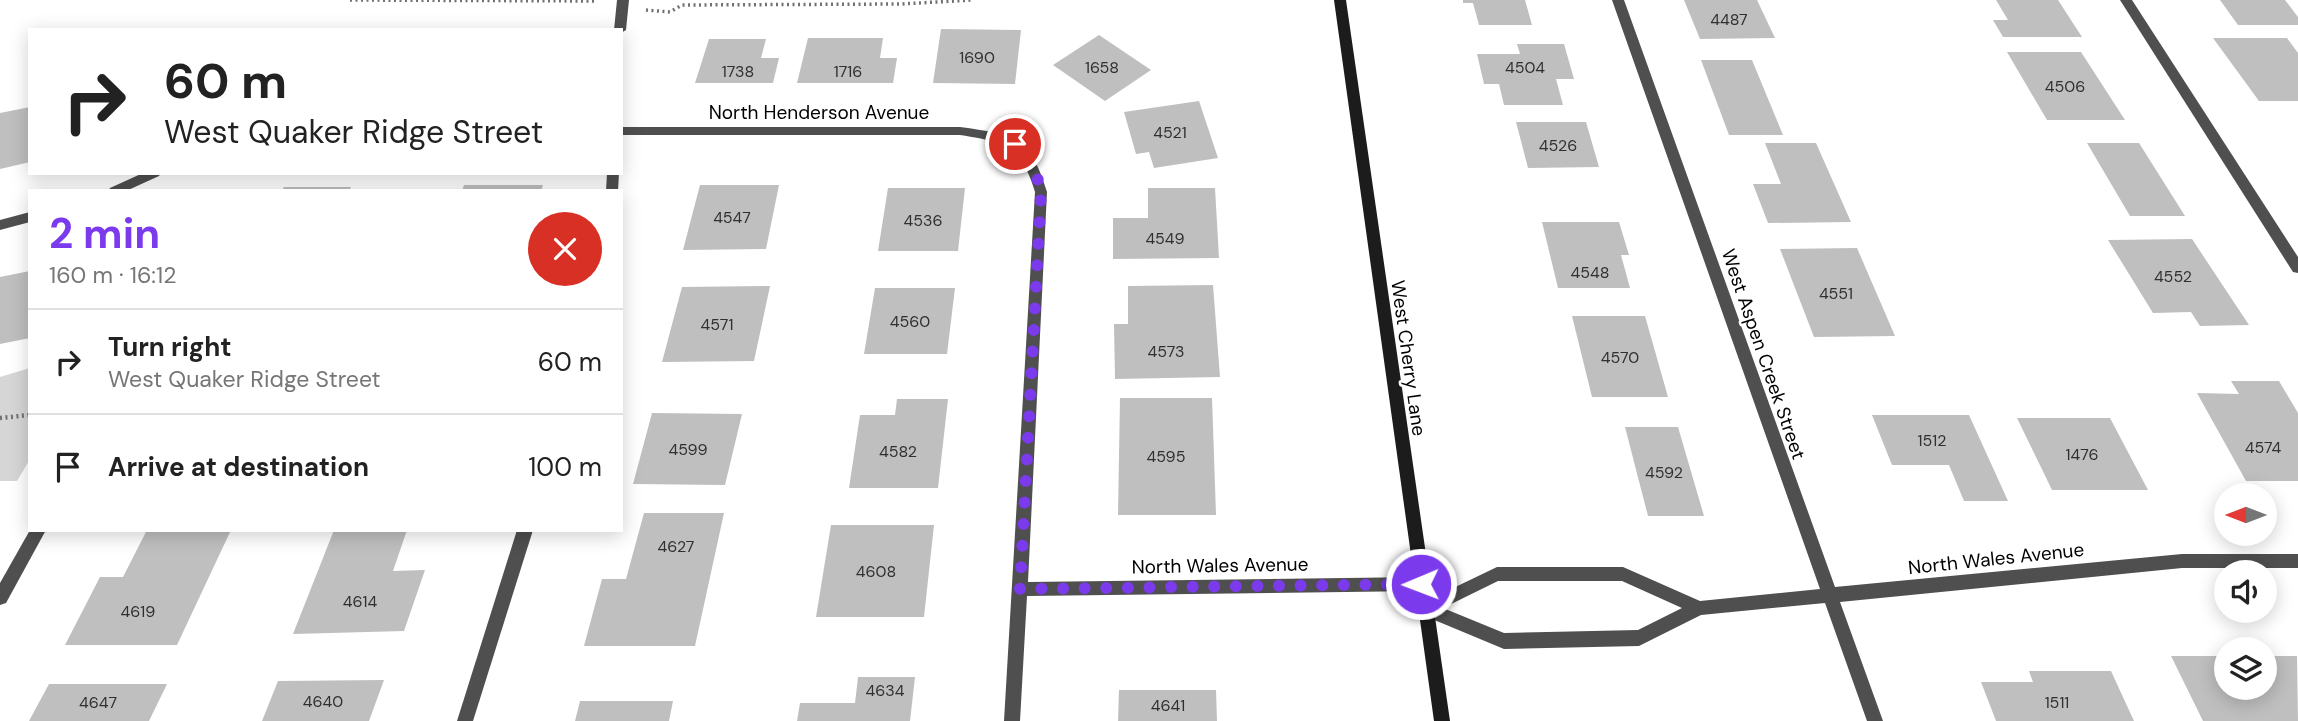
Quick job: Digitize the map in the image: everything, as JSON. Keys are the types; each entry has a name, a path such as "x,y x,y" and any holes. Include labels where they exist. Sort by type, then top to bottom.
{"main road":[{"name":"West Cherry Lane","path":"1340,0 1442,721"}],"street":[{"path":"620,28 623,0"},
{"name":"West Aspen Creek Street","path":"1618,0 1875,721"},
{"path":"2126,0 2298,268"},
{"name":"North Henderson Avenue","path":"623,131 960,131 991,135 1015,144 1034,165 1041,192 1020,589"},
{"path":"135,187 152,175"},
{"path":"0,225 28,218"},
{"path":"0,598 37,532"},
{"path":"465,721 523,532"},
{"name":"North Wales Avenue","path":"1426,610 1504,642 1639,638 1699,608 2182,561 2298,561"},
{"name":"North Wales Avenue","path":"1426,610 1497,574 1623,574 1699,608"},
{"name":"North Wales Avenue","path":"1020,589 1421,584"},
{"path":"1012,721 1020,589"}],"path":[{"path":"350,0 598,1"},
{"path":"645,9 670,12 682,5 844,2 901,4 972,0"},
{"path":"0,418 28,415"}],"shaded area":[{"path":"28,369 28,462 17,481 0,481 0,377"}],"building":[{"path":"1463,0 1525,0 1532,25 1479,25 1473,3 1463,3"},
{"path":"1684,0 1757,0 1775,38 1700,39"},
{"path":"1996,0 2058,0 2082,37 2003,37 1993,20 2008,20"},
{"path":"2220,0 2285,0 2298,17 2298,25 2238,25"},
{"path":"941,29 1021,30 1015,84 933,83"},
{"path":"1099,35 1151,70 1105,101 1053,65"},
{"path":"808,38 883,38 880,58 897,58 893,83 797,83"},
{"path":"2213,38 2287,38 2298,53 2298,101 2259,101"},
{"path":"709,39 766,39 761,58 779,58 773,83 695,83"},
{"path":"1517,44 1564,44 1574,79 1556,79 1563,105 1504,105 1499,84 1484,84 1477,54 1520,54"},
{"path":"2007,52 2081,52 2125,120 2047,120"},
{"path":"1701,60 1752,60 1783,135 1729,135"},
{"path":"1199,101 1218,158 1154,168 1149,152 1136,154 1124,112"},
{"path":"28,107 28,162 0,169 0,113"},
{"path":"1516,122 1586,122 1599,167 1528,168"},
{"path":"1765,143 1816,143 1851,222 1768,223 1753,184 1781,184"},
{"path":"2087,143 2139,143 2185,216 2130,216"},
{"path":"464,185 543,185 542,189 463,189"},
{"path":"700,185 779,185 766,249 683,250"},
{"path":"284,187 351,187 350,189 283,189"},
{"path":"888,188 965,188 958,251 878,251"},
{"path":"1148,188 1215,188 1219,258 1113,259 1113,218 1148,218"},
{"path":"1542,222 1619,222 1629,255 1621,255 1630,288 1558,288"},
{"path":"2192,239 2249,325 2200,326 2191,312 2153,313 2108,240"},
{"path":"1857,248 1895,336 1814,337 1780,249"},
{"path":"28,271 28,338 0,344 0,277"},
{"path":"1213,285 1220,377 1115,379 1114,324 1128,324 1128,286"},
{"path":"770,286 754,361 662,362 682,287"},
{"path":"875,288 955,288 947,354 864,354"},
{"path":"1572,316 1645,316 1668,397 1592,397"},
{"path":"2231,381 2279,381 2298,413 2298,481 2246,481 2197,393 2239,394"},
{"path":"1120,398 1212,398 1216,515 1118,515"},
{"path":"897,399 948,399 938,488 849,488 860,415 895,415"},
{"path":"652,413 742,414 725,485 633,484"},
{"path":"1872,415 1969,415 2008,501 1964,501 1949,465 1892,465"},
{"path":"2017,418 2110,418 2148,490 2052,490"},
{"path":"1625,427 1678,427 1704,516 1648,516"},
{"path":"644,513 724,513 695,646 584,646 602,579 626,579"},
{"path":"831,525 934,525 924,617 816,617"},
{"path":"146,532 230,532 177,645 65,645 100,577 123,577"},
{"path":"333,532 406,532 393,571 425,570 404,631 293,634"},
{"path":"2171,656 2214,656 2214,700 2277,700 2277,656 2297,656 2298,721 2203,721"},
{"path":"2029,671 2111,671 2134,721 1996,721 1981,682 2033,682"},
{"path":"858,677 915,677 910,721 797,721 800,703 855,703"},
{"path":"384,680 369,721 262,721 278,681"},
{"path":"49,684 167,684 149,721 29,721"},
{"path":"1119,690 1216,690 1217,721 1118,721"},
{"path":"580,701 673,701 669,721 575,721"}],"route":[{"path":"1015,144 1034,165 1041,192 1020,589 1421,584"}]}
